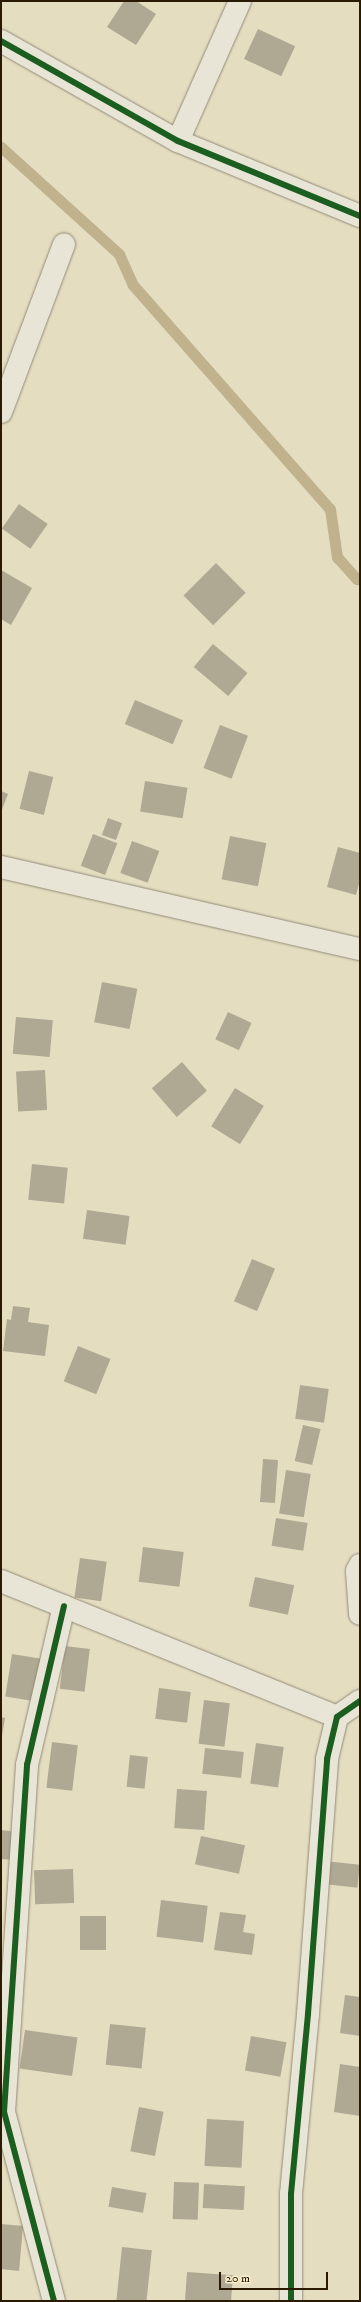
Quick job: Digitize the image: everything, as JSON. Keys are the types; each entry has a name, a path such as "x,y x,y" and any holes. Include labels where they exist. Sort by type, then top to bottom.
{"street":[{"path":"178,141 240,1"},
{"path":"1,41 178,141 360,216"},
{"path":"1,412 64,244"},
{"path":"1,867 360,949"},
{"path":"360,1565 357,1571 360,1614"},
{"path":"1,1581 337,1717"},
{"path":"54,2301 4,2112 27,1765 64,1606"},
{"path":"291,2301 291,2194 308,2014 327,1759 337,1717 360,1701"}],"building":[{"path":"124,1 136,1 156,14 136,45 107,27"},
{"path":"258,29 295,46 281,76 244,59"},
{"path":"19,504 48,524 30,549 2,529"},
{"path":"216,563 246,593 213,625 183,596"},
{"path":"1,570 32,588 11,625 1,619"},
{"path":"213,644 247,673 228,696 194,667"},
{"path":"135,700 183,720 173,744 125,724"},
{"path":"220,725 248,736 232,779 204,768"},
{"path":"29,771 53,777 44,815 20,809"},
{"path":"145,781 187,788 183,818 140,812"},
{"path":"1,791 8,794 1,812"},
{"path":"108,818 122,823 116,840 102,835"},
{"path":"93,834 117,843 105,875 81,866"},
{"path":"230,836 266,843 258,886 222,879"},
{"path":"132,841 159,851 148,883 120,873"},
{"path":"338,847 360,853 360,880 356,895 327,887"},
{"path":"102,982 137,989 130,1029 94,1022"},
{"path":"228,1012 252,1023 239,1050 215,1039"},
{"path":"16,1017 53,1020 50,1057 13,1054"},
{"path":"182,1062 207,1091 177,1117 152,1088"},
{"path":"45,1070 47,1110 18,1111 16,1072"},
{"path":"235,1088 264,1106 240,1144 211,1126"},
{"path":"32,1164 68,1168 64,1204 28,1200"},
{"path":"87,1210 130,1216 126,1245 83,1239"},
{"path":"252,1259 275,1269 257,1311 234,1301"},
{"path":"13,1306 30,1308 28,1322 49,1325 45,1356 3,1351 7,1319 11,1320"},
{"path":"78,1346 110,1359 96,1394 64,1381"},
{"path":"300,1385 329,1389 324,1423 295,1419"},
{"path":"303,1425 321,1429 312,1465 295,1461"},
{"path":"263,1459 278,1460 275,1503 260,1502"},
{"path":"286,1470 311,1474 304,1517 279,1513"},
{"path":"276,1518 308,1523 303,1551 272,1546"},
{"path":"143,1547 184,1552 179,1587 139,1582"},
{"path":"80,1558 107,1562 101,1601 74,1598"},
{"path":"255,1577 294,1585 288,1615 249,1606"},
{"path":"65,1646 90,1649 85,1692 60,1689"},
{"path":"12,1654 45,1659 38,1702 5,1696"},
{"path":"159,1688 191,1692 187,1723 155,1719"},
{"path":"204,1700 230,1703 224,1747 199,1744"},
{"path":"1,1717 5,1718 2,1736 1,1736"},
{"path":"52,1742 78,1745 72,1791 46,1788"},
{"path":"256,1743 284,1747 278,1787 250,1784"},
{"path":"205,1748 244,1752 241,1778 202,1774"},
{"path":"130,1755 148,1757 145,1789 127,1787"},
{"path":"177,1789 207,1791 204,1830 174,1828"},
{"path":"1,1830 17,1832 14,1860 1,1859"},
{"path":"201,1836 245,1845 239,1874 195,1864"},
{"path":"324,1861 360,1865 357,1888 322,1884"},
{"path":"73,1869 74,1903 35,1904 34,1870"},
{"path":"161,1900 208,1906 203,1942 156,1937"},
{"path":"220,1912 246,1915 243,1932 255,1934 252,1955 214,1950"},
{"path":"80,1916 106,1916 106,1950 80,1950"},
{"path":"345,1995 360,1997 360,2036 340,2033"},
{"path":"110,2024 146,2028 142,2069 106,2065"},
{"path":"25,2030 77,2037 72,2076 20,2069"},
{"path":"251,2036 286,2042 280,2077 245,2070"},
{"path":"340,2064 360,2067 360,2116 334,2112"},
{"path":"139,2107 164,2112 155,2156 130,2151"},
{"path":"207,2119 244,2121 241,2168 205,2166"},
{"path":"174,2182 199,2183 198,2220 173,2219"},
{"path":"204,2184 245,2186 244,2210 203,2208"},
{"path":"112,2187 146,2193 143,2213 109,2207"},
{"path":"1,2224 23,2226 19,2271 1,2269"},
{"path":"122,2247 152,2250 146,2301 116,2301"},
{"path":"187,2272 233,2275 231,2301 185,2301"}],"waterway":[{"path":"1,147 119,254 133,285 330,509 337,557 357,579 360,579"}],"cycle path":[{"path":"1,41 178,141 360,216"},
{"path":"54,2301 4,2112 27,1765 64,1606"},
{"path":"291,2301 291,2194 308,2014 327,1759 337,1717 360,1701"}]}
